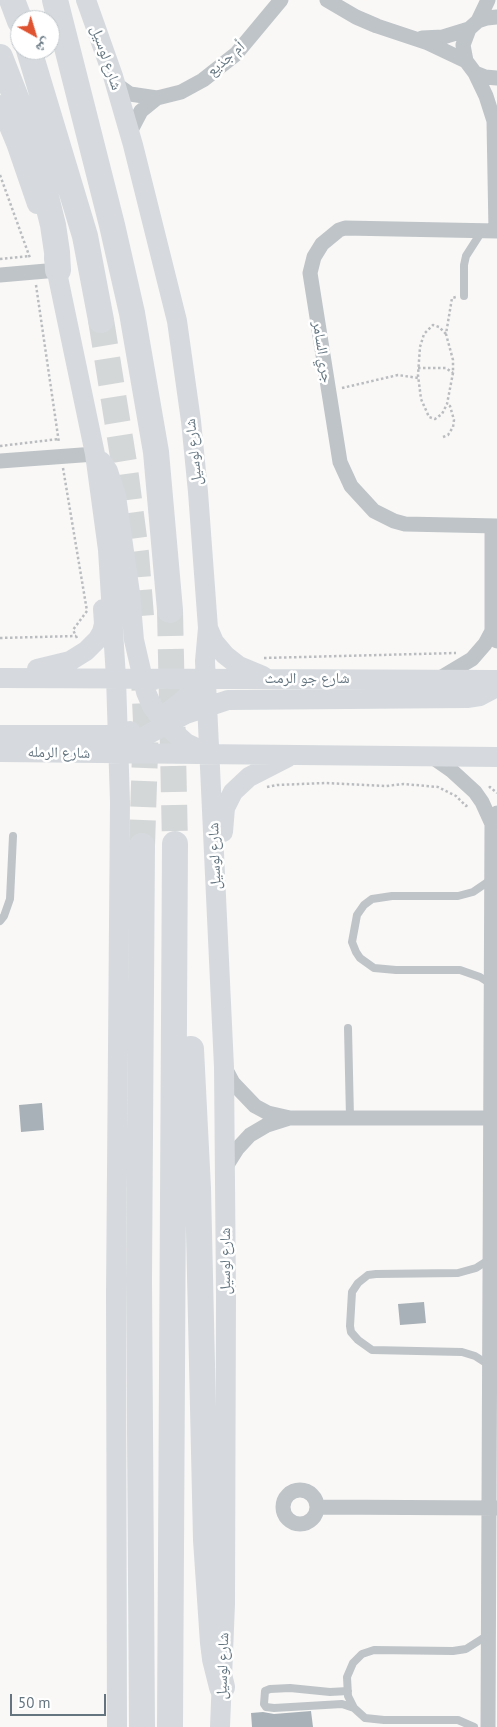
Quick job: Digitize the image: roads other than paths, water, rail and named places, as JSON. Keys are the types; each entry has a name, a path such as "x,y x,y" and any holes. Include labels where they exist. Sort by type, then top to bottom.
{"highway":[{"path":"55,0 132,313 156,452 170,610"},
{"path":"68,0 87,76 92,105 96,162"},
{"path":"0,57 25,121 36,156 53,225 57,252 46,271"},
{"path":"32,60 85,236 101,320"},
{"path":"170,1727 176,963 175,844"},
{"path":"142,846 139,1270 142,1727"},
{"path":"176,963 189,1014 192,1058 198,1188 206,1540 213,1643 222,1687"}],"street":[{"name":"شارع لوسيل","path":"86,0 116,84 144,183 177,321 194,456 208,628 205,661 224,1067 225,1604 220,1727"},
{"name":"أم جذيع","path":"116,84 130,94 157,98 181,92 203,80 236,54 281,0"},
{"path":"327,0 363,20 441,49 485,77 497,78"},
{"path":"488,0 463,45 463,53 496,116 492,231"},
{"path":"415,38 443,37 487,18 497,17"},
{"name":"أم جذيع","path":"133,145 131,130 134,122 140,111 157,98"},
{"path":"0,105 16,143 46,271 95,454 110,568 120,802 117,1718 109,1727"},
{"name":"جري السامر","path":"437,680 463,665 494,636 494,526 405,524 388,519 374,511 360,497 345,474 340,462 310,274 314,257 322,244 339,230 345,228 492,231"},
{"path":"0,275 46,271"},
{"path":"0,461 95,454"},
{"path":"95,454 108,471 116,496 130,593 134,640 148,699 163,722 186,742 210,754"},
{"path":"9,678 70,661 81,644 98,639 104,624 105,587 110,568"},
{"path":"208,628 214,642 239,666 272,679"},
{"path":"9,678 116,678"},
{"name":"شارع جو الرمث","path":"116,678 497,680"},
{"path":"163,722 206,679"},
{"path":"118,744 146,726 228,700 467,698 480,696 497,687"},
{"path":"0,735 118,744 210,754 497,757"},
{"name":"شارع الرمله","path":"0,752 118,744"},
{"path":"215,871 222,847 225,808 233,792 248,777 292,755"},
{"path":"431,756 451,770 475,792 494,818 491,984 494,1244 490,1260 493,1508 488,1635 488,1727"},
{"path":"224,1067 233,1083 255,1106 290,1118 494,1118"},
{"path":"225,1168 237,1148 250,1135 266,1125 290,1118"},
{"path":"317,1507 493,1508"}],"lane":[{"path":"464,296 464,265 466,256 492,231"},
{"path":"0,921 4,916 10,898 13,836"},
{"path":"491,984 480,977 460,970 374,968 360,958 352,942 357,915 364,905 372,899 392,896 458,896 473,892 492,879"},
{"path":"348,1028 350,1118"},
{"path":"490,1260 476,1268 458,1273 368,1275 358,1283 352,1292 350,1326 351,1332 358,1340 372,1350 462,1352 475,1356 490,1366"},
{"path":"474,1727 458,1720 384,1720 365,1718 354,1708 348,1696 347,1677 353,1663 362,1654 374,1650 453,1651 466,1649 488,1635"},
{"path":"348,1691 330,1692 296,1688 270,1689 265,1691 264,1699 266,1707 274,1708 342,1704 354,1708"},
{"path":"365,1718 365,1727"}],"tunnel":[{"path":"101,320 125,469 136,553 141,616"},
{"path":"170,610 175,844"},
{"path":"142,846 146,722 144,678"}]}
